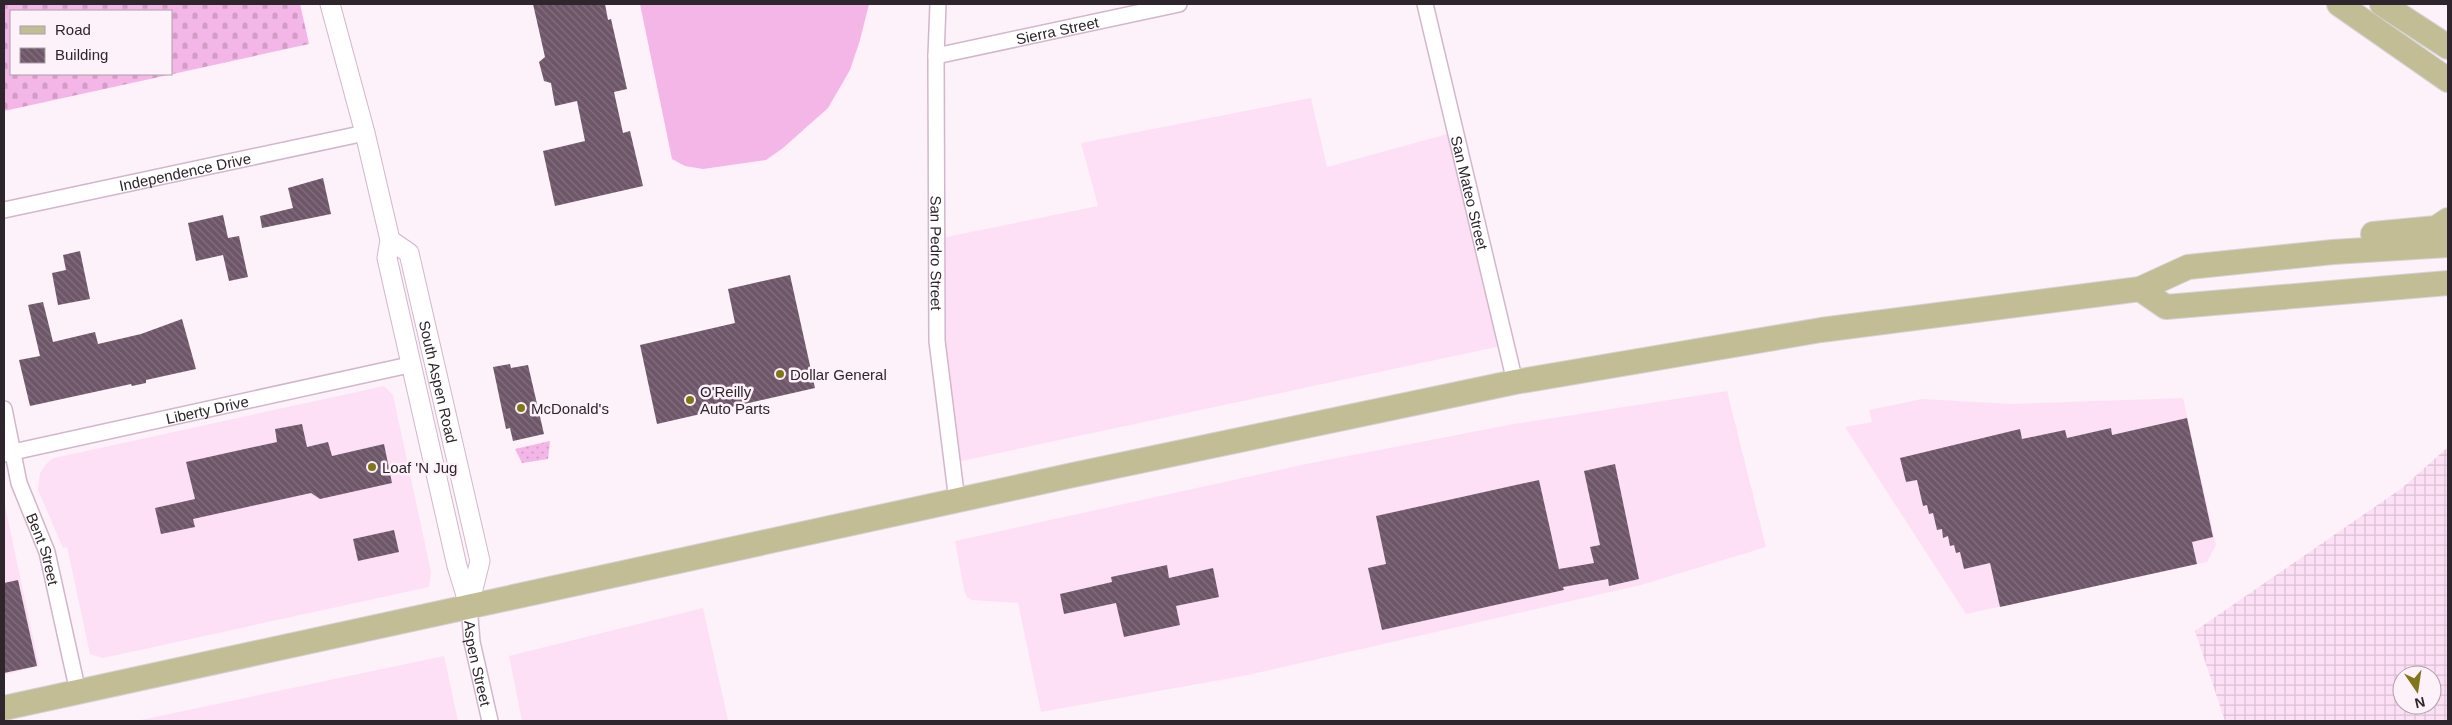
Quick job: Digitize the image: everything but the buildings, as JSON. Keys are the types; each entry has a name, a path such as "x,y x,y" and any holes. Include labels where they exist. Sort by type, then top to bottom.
{"main road":[{"path":"2339,4 2448,80"},
{"path":"2382,4 2448,47"},
{"path":"2333,252 2349,236 2436,228 2448,220"},
{"path":"4,708 425,617 469,605 1515,382 1821,330 2140,289 2188,267 2333,252 2448,245"},
{"path":"2140,289 2166,307 2448,283"}],"street":[{"name":"South Aspen Road","path":"330,4 365,133 390,240 387,258 409,365 457,566 469,605"},
{"name":"San Pedro Street","path":"938,4 936,56 937,341 957,501"},
{"name":"Sierra Street","path":"936,56 1179,4"},
{"name":"San Mateo Street","path":"1425,4 1515,382"},
{"name":"Independence Drive","path":"4,210 365,133"},
{"name":"South Aspen Road","path":"390,240 409,254 480,561 469,605"},
{"name":"Liberty Drive","path":"8,453 409,365"},
{"name":"Bent Street","path":"4,409 8,453 47,552 78,692"},
{"name":"Aspen Street","path":"469,605 472,642 490,721"}],"shaded area":[{"path":"1311,98 1327,167 1455,132 1506,345 952,463 937,239 1098,206 1081,143"},
{"path":"384,386 393,395 431,572 429,587 103,658 90,654 67,547 63,548 38,490 40,473 46,464 54,458"},
{"path":"1727,391 1766,547 1641,585 1248,675 1041,712 1018,603 972,600 967,597 964,590 955,541 1306,464 1514,424"},
{"path":"2183,398 2216,545 2207,562 1966,614 1845,427 1872,422 1869,410 1922,399 2012,404"},
{"path":"2448,447 2448,721 2225,721 2195,631 2402,488"},
{"path":"4,501 39,666 4,675"},
{"path":"703,608 728,720 522,721 509,656"},
{"path":"444,656 458,721 136,721"}],"green space":[{"path":"4,4 300,4 309,44 172,74 172,10 10,10 10,75 168,75 4,111"},
{"path":"640,4 869,4 850,70 828,108 783,148 766,160 703,169 685,166 672,159"},
{"path":"550,441 548,459 522,463 515,449"}],"place":[{"name":"Dollar General","path":"780,374"},
{"name":"O'Reilly Auto Parts","path":"690,400"},
{"name":"McDonald's","path":"521,408"},
{"name":"Loaf 'N Jug","path":"372,467"}]}
